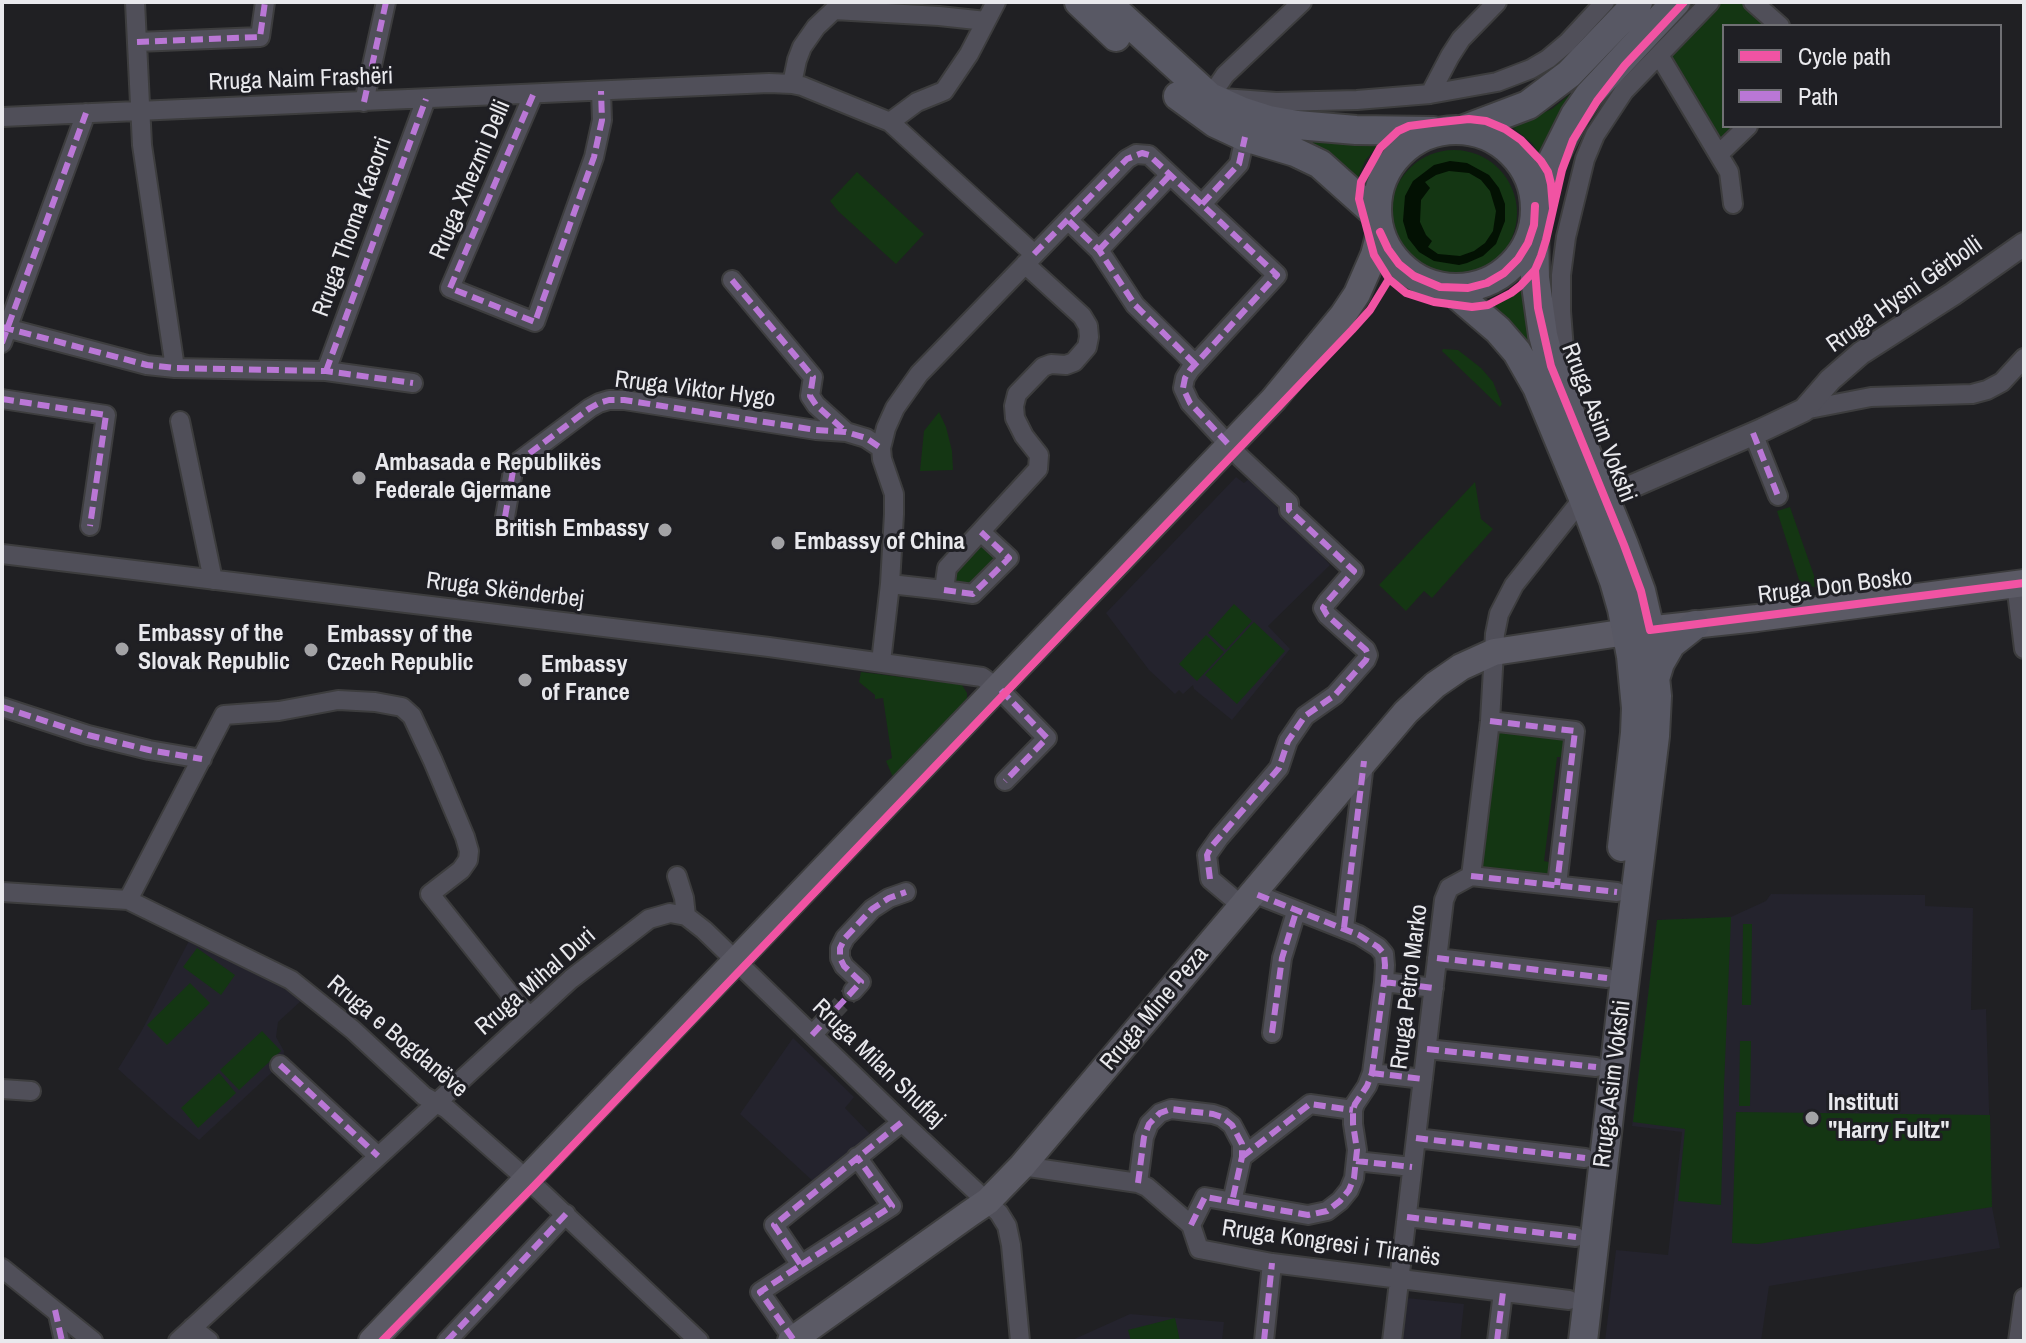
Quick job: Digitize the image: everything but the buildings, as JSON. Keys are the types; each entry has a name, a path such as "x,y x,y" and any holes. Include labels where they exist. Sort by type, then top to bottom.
{"main road":[{"path":"1079,2 1178,96 1215,123 1320,164 1379,224"},
{"path":"1106,2 1210,97 1241,111 1297,125 1356,130 1452,130 1481,134 1498,142 1525,169 1532,187 1535,215"},
{"path":"1638,2 1569,74 1528,105 1423,137 1393,161 1378,196 1379,224 1388,249 1399,264 1430,284 1449,288 1468,288 1487,283 1504,273 1528,243 1551,163 1575,115 1589,95 1676,2"},
{"name":"Rruga Asim Vokshi","path":"1535,215 1535,278 1551,366 1594,498 1615,584 1656,677 1655,736 1583,1341"},
{"path":"372,1341 1273,400 1343,315 1362,284 1379,224"},
{"name":"Rruga Asim Vokshi","path":"1449,288 1498,330 1517,352 1594,498"},
{"name":"Rruga Don Bosko","path":"1638,631 2020,583"},
{"path":"1656,677 1671,644 1695,625"},
{"name":"Rruga Asim Vokshi","path":"1564,1341 1635,733 1634,679 1638,631"},
{"name":"Rruga Mine Peza","path":"792,1340 988,1201 1022,1166 1406,712 1435,685 1461,667 1494,652 1638,631"}],"street":[{"path":"135,2 142,145 175,368"},
{"path":"137,42 260,37 265,2"},
{"path":"364,102 386,2"},
{"path":"944,590 947,568 1038,469 1039,455 1015,418 1017,394 1043,367 1074,362 1087,347 1088,326 1082,316 1030,259 890,122 917,102 944,91 969,54 996,2"},
{"path":"1302,2 1225,75 1210,97 1313,102 1430,94 1497,82 1531,69 1567,43 1605,2"},
{"path":"1430,94 1461,39 1497,2"},
{"path":"1568,411 1561,275 1566,237 1585,159 1605,118 1624,91 1710,2"},
{"path":"1753,2 1778,24"},
{"path":"792,84 802,47 831,6 986,21"},
{"path":"1659,55 1729,172 1733,204"},
{"name":"Rruga Naim Frashëri","path":"2,117 769,83 802,86 890,122"},
{"name":"Rruga Xhezmi Delli","path":"533,95 450,288 535,322 594,157 602,120 601,91"},
{"name":"Rruga Thoma Kacorri","path":"326,371 426,99"},
{"path":"86,113 3,333 147,365 326,371 413,383"},
{"path":"1719,154 1746,128"},
{"path":"1202,204 1239,164 1245,137"},
{"path":"881,662 894,514 894,494 881,448 895,408 919,374 1127,159 1136,154 1149,155 1277,275 1195,364 1185,378 1183,388 1190,403 1289,503 1289,510 1354,571 1323,608 1368,655 1335,695 1312,710 1292,732 1279,768 1211,847 1207,855 1210,879 1247,900 1344,928 1378,947 1384,954 1385,965 1372,1073 1353,1110 1357,1150 1354,1178 1349,1190 1327,1211 1308,1215 1205,1197 1191,1225"},
{"path":"1099,250 1170,175"},
{"path":"1069,221 1099,250 1135,305 1195,364"},
{"name":"Rruga Hysni Gërbolli","path":"1594,498 1804,410 1830,380 1861,353 2024,244"},
{"name":"Rruga Viktor Hygo","path":"732,280 813,377 810,396 816,405 846,432"},
{"path":"1804,410 1871,397 1972,394 2002,382 2024,358"},
{"path":"2,399 106,415 90,526"},
{"name":"Rruga Viktor Hygo","path":"505,517 514,465 599,403 624,400 846,432 866,438 881,448"},
{"path":"180,421 213,580"},
{"path":"1753,433 1778,496"},
{"path":"1594,498 1514,585 1499,614 1490,721 1471,876 1617,892"},
{"path":"890,584 973,594 1009,558 981,532"},
{"name":"Rruga Skënderbej","path":"2,554 881,662 982,677 998,688"},
{"path":"2020,583 2024,649"},
{"path":"998,688 1047,738 1005,781"},
{"path":"128,900 224,715 279,711 338,700 402,707 408,710 433,761 469,851 468,860 461,870 430,894 521,1008 531,1016"},
{"path":"2,707 88,735 202,759"},
{"path":"1490,721 1575,731 1557,885"},
{"path":"1344,928 1364,761"},
{"path":"677,876 686,916 736,962"},
{"name":"Rruga Petro Marko","path":"1392,1341 1444,900 1449,888 1471,876"},
{"name":"Rruga e Bogdanëve","path":"2,892 128,900 291,980 353,1030 424,1096 447,1109 566,1214 699,1341"},
{"path":"853,991 861,982 840,958 840,948 845,938 872,909 906,892"},
{"path":"1272,1033 1282,958 1296,912"},
{"name":"Rruga Mihal Duri","path":"178,1341 571,979 649,919 670,913 686,916"},
{"path":"1437,958 1607,978"},
{"name":"Rruga Milan Shuflaj","path":"736,962 999,1213 1007,1226 1011,1245 1020,1341"},
{"path":"1384,982 1434,988"},
{"path":"812,1035 829,1017"},
{"path":"1427,1049 1596,1067"},
{"path":"280,1065 378,1156"},
{"path":"1372,1073 1423,1079"},
{"path":"2,1089 31,1091"},
{"path":"1242,1157 1310,1104 1353,1110"},
{"path":"1138,1183 1144,1137 1149,1124 1160,1113 1171,1109 1213,1114 1232,1125 1242,1144 1232,1202"},
{"path":"801,1265 774,1225 902,1122"},
{"path":"1416,1138 1585,1158"},
{"path":"792,1340 760,1292 892,1206 857,1157"},
{"path":"1356,1161 1412,1167"},
{"name":"Rruga Kongresi i Tiranës","path":"1022,1166 1138,1183 1147,1187 1191,1225 1199,1249 1272,1263 1569,1300"},
{"path":"447,1341 566,1214"},
{"path":"1407,1217 1576,1237"},
{"path":"1264,1341 1272,1263"},
{"path":"2,1268 90,1338"},
{"path":"1497,1341 1503,1292"},
{"path":"2018,1341 2024,1298"},
{"path":"55,1310 62,1341"},
{"path":"192,1328 209,1341"}],"shaded area":[{"path":"1450,161 1467,163 1489,175 1499,188 1505,204 1505,221 1496,244 1483,256 1467,263 1459,265 1434,261 1419,252 1408,238 1403,221 1405,196 1413,181 1434,165","holes":["1449,171 1469,173 1481,180 1490,191 1496,211 1493,231 1485,243 1474,251 1460,256 1438,254 1428,247 1432,241 1420,222 1421,200 1430,188 1425,182"]},
{"path":"1236,477 1244,483 1250,478 1330,565 1268,626 1290,649 1232,720 1193,685 1183,694 1179,690 1175,694 1149,670 1106,613"},
{"name":"Instituti \"Harry Fultz\"","path":"1771,894 1925,895 1925,906 1973,908 1971,1010 1986,1009 1992,1207 2000,1248 1769,1286 1761,1341 1605,1341 1616,1250 1668,1255 1682,1132 1632,1126 1657,920 1731,917 1766,901"},
{"path":"190,939 283,983 302,1000 278,1022 276,1037 284,1051 283,1062 199,1140 118,1069"},
{"path":"793,1038 854,1097 845,1108 870,1134 816,1184 740,1114"},
{"path":"1407,1298 1464,1304 1460,1341 1402,1341"},
{"path":"1130,1314 1224,1322 1222,1341 1070,1341"}],"green space":[{"path":"1718,2 1741,2 1764,24 1722,24 1722,128 1730,128 1715,143 1666,57"},
{"path":"1575,90 1540,155 1532,143 1511,126 1552,109"},
{"path":"1297,138 1381,141 1365,161 1356,182"},
{"path":"1454,150 1478,155 1499,168 1512,189 1517,213 1512,237 1499,258 1478,271 1454,276 1430,271 1409,258 1396,237 1391,213 1396,189 1409,168 1430,155"},
{"path":"857,172 924,234 896,264 830,201"},
{"path":"1529,283 1544,384 1488,308 1518,293"},
{"path":"1458,350 1481,368 1493,382 1502,404 1500,407 1442,351"},
{"path":"939,412 952,451 953,470 920,471 924,431"},
{"path":"1475,482 1481,519 1493,529 1432,598 1424,591 1406,611 1379,585"},
{"path":"1790,507 1818,587 1801,586 1777,511"},
{"path":"981,545 995,558 969,584 953,582 955,571"},
{"path":"1234,604 1252,621 1226,650 1208,633"},
{"path":"1254,622 1285,651 1237,704 1205,675"},
{"path":"1206,635 1224,652 1197,681 1179,664"},
{"path":"861,672 957,684 962,685 967,693 967,703 897,779 886,761 892,758 883,698 875,699 875,695 859,682"},
{"path":"1503,731 1559,738 1566,742 1566,757 1557,757 1544,861 1553,863 1552,873 1547,878 1483,869 1480,865 1497,734"},
{"path":"1731,917 1721,1205 1678,1201 1685,1129 1633,1122 1657,920"},
{"path":"1743,924 1752,924 1751,1005 1742,1005"},
{"path":"197,948 235,975 221,995 183,967"},
{"path":"190,983 210,1003 167,1045 147,1025"},
{"path":"262,1031 281,1051 239,1090 220,1070"},
{"path":"1740,1041 1751,1041 1750,1106 1739,1106"},
{"path":"219,1073 236,1093 198,1128 181,1108"},
{"path":"1736,1112 1990,1115 1992,1207 1758,1244 1732,1243"},
{"path":"1175,1318 1180,1341 1131,1341 1128,1330"}],"tunnel":[{"path":"829,1017 853,991"}],"marked path":[{"path":"137,42 260,37 265,2"},
{"path":"364,102 386,2"},
{"path":"533,95 450,288 535,322 594,157 602,120 601,91"},
{"path":"326,371 426,99"},
{"path":"2,343 86,113"},
{"path":"1202,204 1239,164 1245,137"},
{"path":"1034,254 1127,159 1142,153 1149,155 1277,275 1185,378 1183,388 1190,403 1230,446"},
{"path":"1099,250 1170,175"},
{"path":"1069,221 1099,250 1135,305 1195,364"},
{"path":"732,280 813,377 810,396 816,405 846,432"},
{"path":"2,327 147,365 326,371 413,383"},
{"path":"2,399 106,415 90,526"},
{"path":"505,517 514,465 590,408 609,400 846,432 866,438 881,448"},
{"path":"1753,433 1778,496"},
{"path":"1210,879 1207,855 1211,847 1279,768 1288,741 1305,716 1335,695 1368,655 1323,608 1354,571 1289,510 1289,503"},
{"path":"944,590 973,594 1009,558 981,532"},
{"path":"1001,690 1047,738 1005,781"},
{"path":"2,707 88,735 202,759"},
{"path":"1490,721 1575,731 1557,885"},
{"path":"1344,928 1364,761"},
{"path":"1471,876 1617,892"},
{"path":"812,1035 861,982 840,958 840,948 845,938 872,909 906,892"},
{"path":"1191,1225 1205,1197 1308,1215 1327,1211 1340,1201 1354,1178 1357,1150 1353,1110 1372,1073 1384,982 1384,954 1359,935 1253,893"},
{"path":"1272,1033 1282,958 1296,912"},
{"path":"1437,958 1607,978"},
{"path":"1384,982 1434,988"},
{"path":"1427,1049 1596,1067"},
{"path":"280,1065 378,1156"},
{"path":"1372,1073 1423,1079"},
{"path":"1242,1157 1310,1104 1353,1110"},
{"path":"1138,1183 1144,1137 1149,1124 1160,1113 1171,1109 1213,1114 1232,1125 1242,1144 1232,1202"},
{"path":"793,1339 760,1292 801,1265 774,1225 902,1122"},
{"path":"1416,1138 1585,1158"},
{"path":"801,1265 892,1206 857,1157"},
{"path":"1356,1161 1412,1167"},
{"path":"447,1341 566,1214"},
{"path":"1407,1217 1576,1237"},
{"path":"1264,1341 1272,1263"},
{"path":"1497,1341 1503,1292"},
{"path":"55,1310 62,1341"}],"cycle path":[{"path":"1553,208 1548,172 1541,161 1521,140 1505,129 1486,121 1469,119 1409,126 1398,131 1380,148 1361,182 1359,199 1374,255 1389,279 1406,293 1434,302 1472,307 1488,305 1511,293 1535,270 1541,256 1546,240 1562,170 1573,140 1597,101 1625,65 1684,2"},
{"path":"1380,232 1399,264 1414,276 1440,287 1468,288 1487,283 1504,273 1518,259 1534,225 1535,206"},
{"path":"1535,270 1538,308 1551,366 1624,545 1641,591 1650,630 2024,583"},
{"path":"382,1341 1352,330 1370,310 1389,279"}],"place":[{"name":"Ambasada e Republikës Federale Gjermane","path":"359,478"},
{"name":"British Embassy","path":"665,530"},
{"name":"Embassy of China","path":"778,543"},
{"name":"Embassy of the Slovak Republic","path":"122,649"},
{"name":"Embassy of the Czech Republic","path":"311,650"},
{"name":"Embassy of France","path":"525,680"},
{"name":"Instituti \"Harry Fultz\"","path":"1812,1118"}]}
